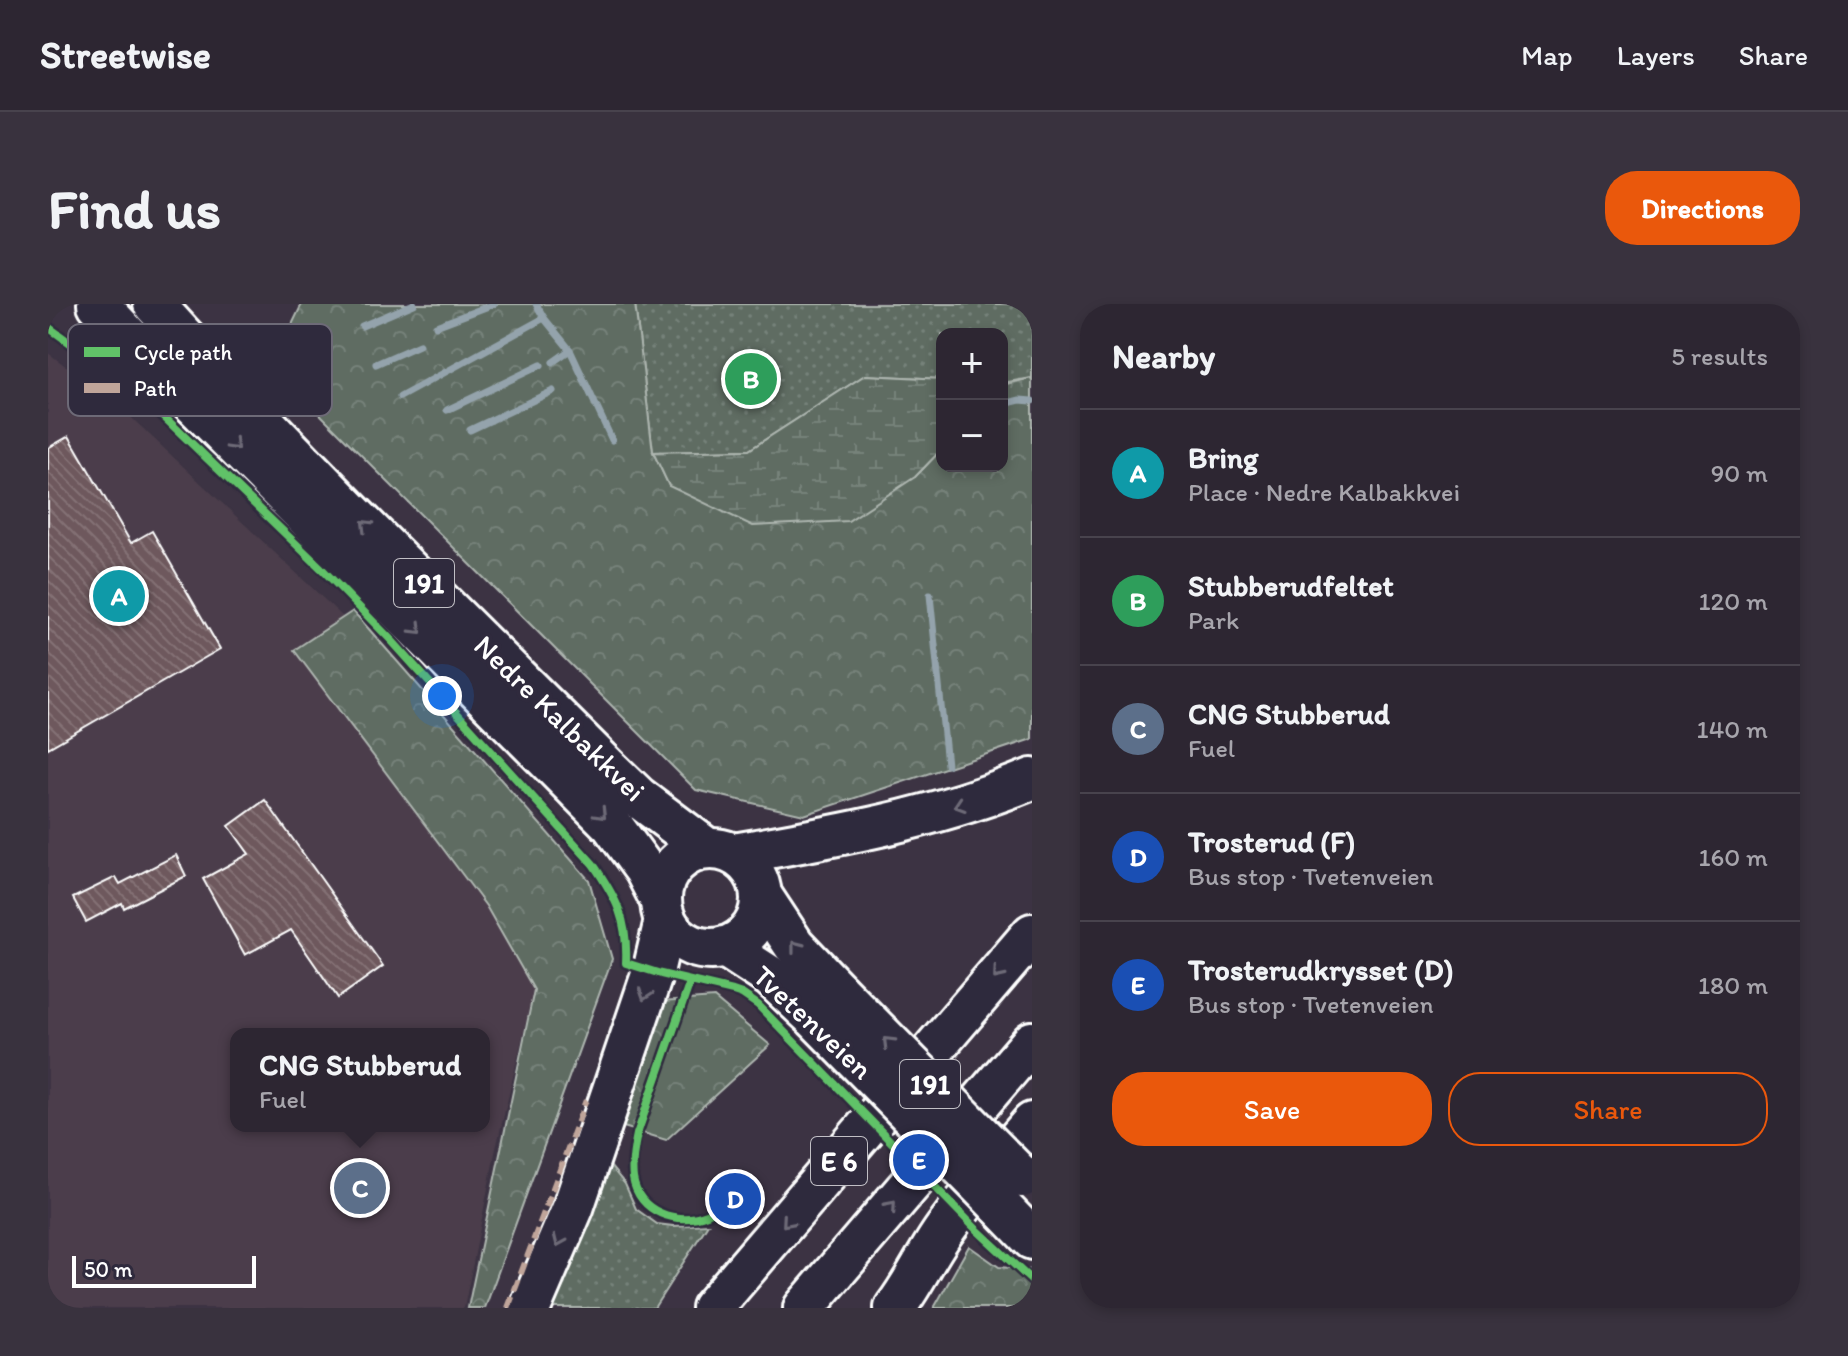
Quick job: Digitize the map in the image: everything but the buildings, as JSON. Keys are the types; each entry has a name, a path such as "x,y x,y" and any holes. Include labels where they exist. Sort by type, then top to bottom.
{"highway":[{"name":"Nedre Kalbakkvei","path":"98,304 117,324"},
{"name":"Nedre Kalbakkvei","path":"154,304 173,324"},
{"name":"Nedre Kalbakkvei","path":"206,416 612,825 645,870 662,910"},
{"name":"Nedre Kalbakkvei","path":"260,416 638,797 720,851"},
{"path":"530,1308 573,1208 653,972 662,910 662,884 678,859 692,852 792,844 867,830 937,812 1032,779"},
{"name":"191","path":"720,851 742,859 756,875 761,895"},
{"path":"725,947 737,942 756,922 761,895"},
{"name":"Tvetenveien","path":"761,895 794,945 827,1005 1017,1190 1032,1239"},
{"name":"191","path":"662,910 679,939 690,945 713,949 725,947"},
{"name":"E 6","path":"712,1308 1032,934"},
{"name":"Tvetenveien","path":"725,947 771,977 827,1005"},
{"name":"E 6","path":"804,1308 1032,1042"},
{"path":"902,1302 946,1227 1032,1123"}],"shaded area":[{"path":"48,353 68,368 68,416 130,416 343,617 294,650 486,906 534,990 496,1148 464,1308 48,1308"}],"green space":[{"path":"302,304 635,304 653,452 669,486 915,477 936,455 936,472 1008,472 1008,384 1032,378 1032,739 804,815 696,790 322,416 332,416 332,324 292,324"},
{"path":"635,304 1032,304 1032,378 1008,382 1008,328 936,328 936,379 865,375 749,450 653,452"},
{"path":"865,375 936,379 936,455 915,477 848,521 753,526 669,486 653,452 749,450"},
{"path":"353,611 589,880 612,959 485,1308 468,1308 534,990 486,906 294,650"},
{"path":"714,998 770,1045 666,1140 617,1125 662,1002"},
{"path":"600,1154 625,1184 636,1209 657,1224 708,1224 654,1308 538,1308"},
{"path":"969,1246 999,1267 1032,1270 1032,1308 934,1308"}],"waterway":[{"path":"362,326 414,304"},
{"path":"436,326 494,304"},
{"path":"536,304 570,350 612,440"},
{"path":"400,397 544,318"},
{"path":"376,364 419,345"},
{"path":"553,362 570,350"},
{"path":"447,410 541,365"},
{"path":"470,430 553,391"},
{"path":"1008,403 1032,401"},
{"path":"930,595 947,765"}],"marked path":[{"path":"508,1308 586,1100"}],"cycle path":[{"path":"48,327 68,341"},
{"path":"163,416 392,641 593,864 619,910 625,934 626,963 733,991 758,1005 976,1229 1032,1281"},
{"path":"690,982 637,1134 633,1178 642,1200 672,1217 695,1217 710,1213 728,1201"}],"place":[{"name":"Stubberudfeltet","path":"751,379"},
{"name":"Bring","path":"119,596"},
{"name":"Trosterudkrysset (D)","path":"919,1160"},
{"name":"CNG Stubberud","path":"360,1188"},
{"name":"Trosterud (F)","path":"735,1199"}]}
